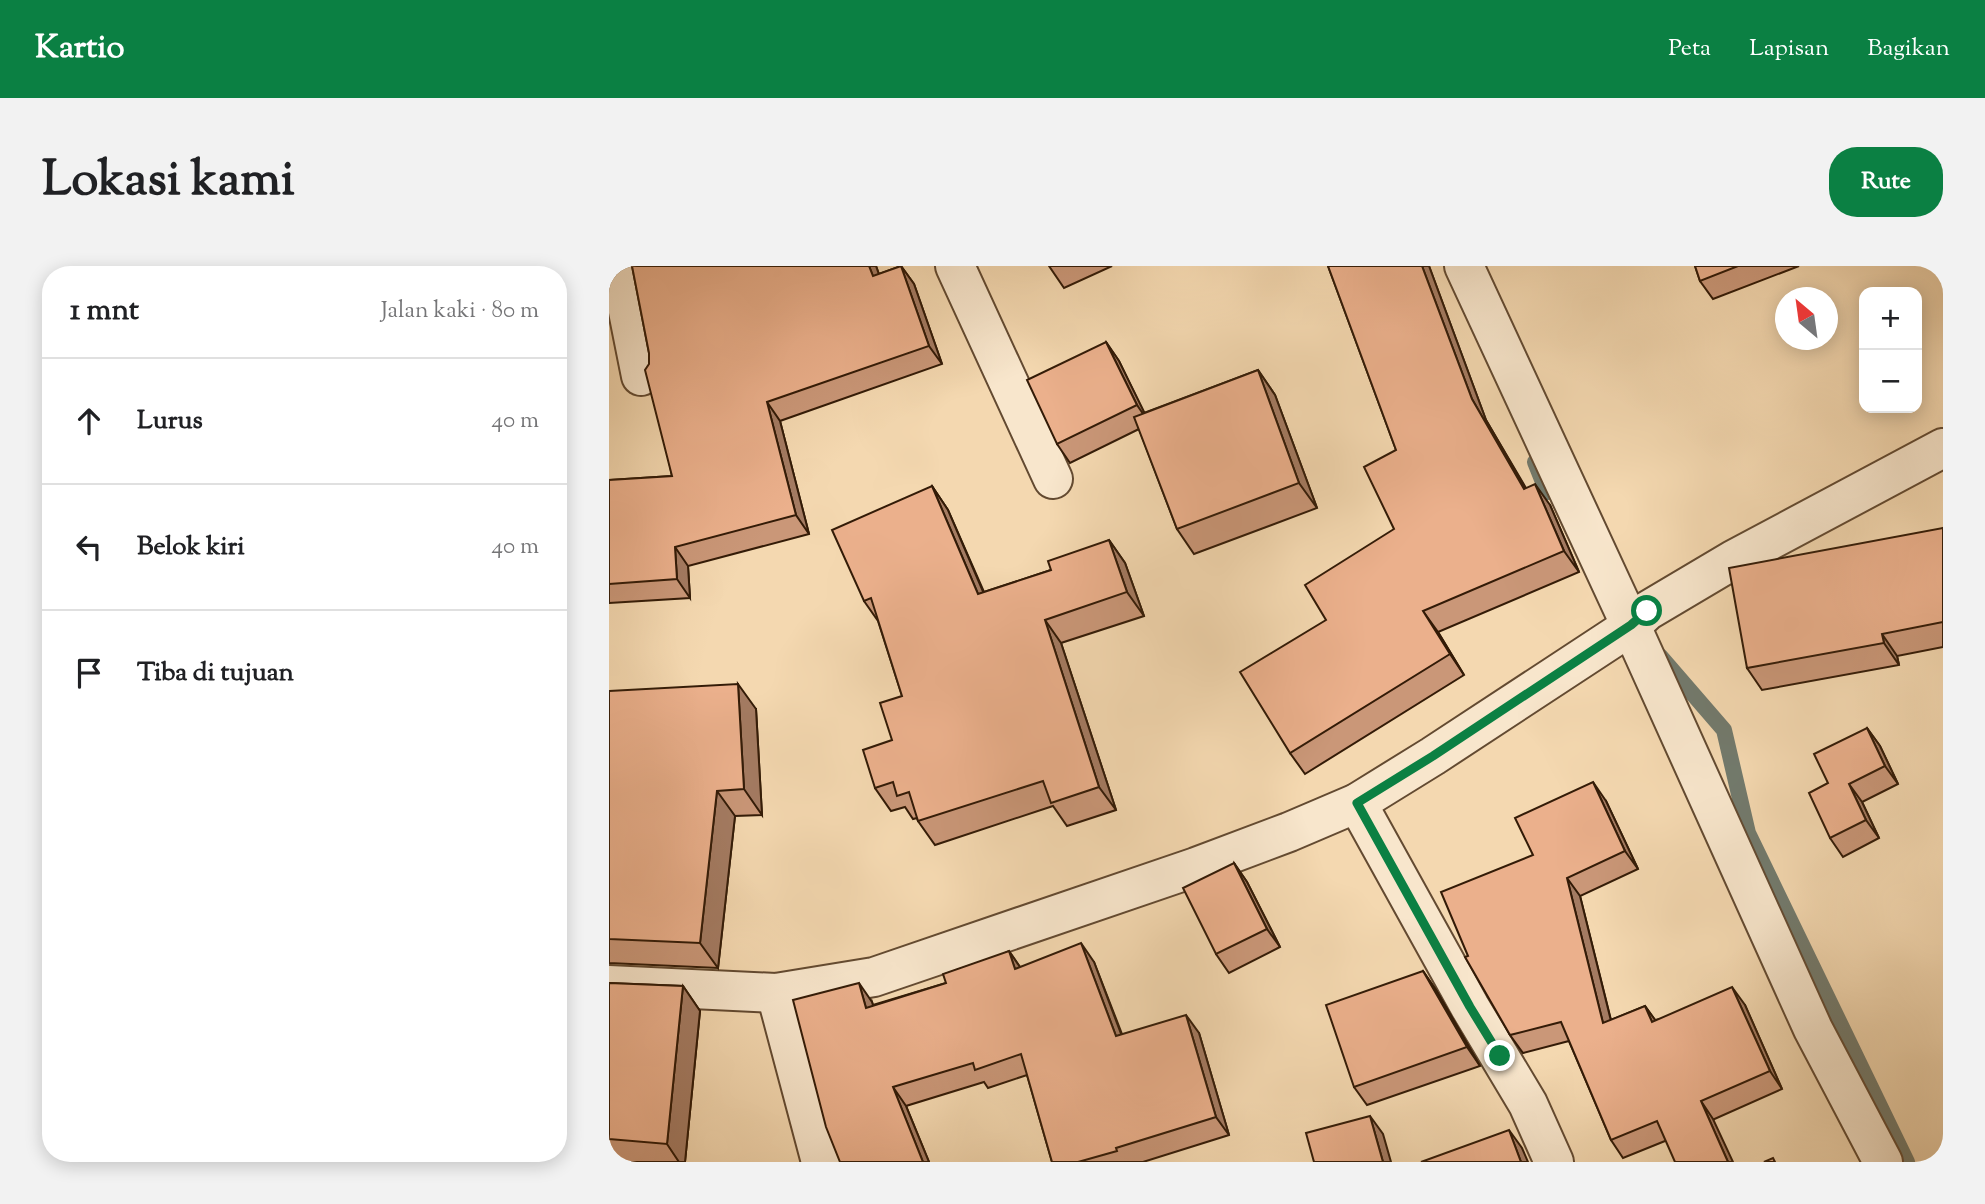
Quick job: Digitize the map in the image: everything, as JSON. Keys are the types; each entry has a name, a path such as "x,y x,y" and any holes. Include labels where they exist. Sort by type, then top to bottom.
{"street":[{"path":"619,266 641,376"},
{"path":"955,266 1053,479"},
{"path":"1464,266 1639,618 1813,1029 1883,1162"},
{"path":"609,985 776,993 874,977 1196,867 1289,832 1357,803 1433,756 1639,618 1733,560 1943,448"},
{"path":"1357,803 1470,1007 1528,1104 1554,1162"},
{"path":"776,993 821,1162"}],"building":[{"path":"632,266 869,266 873,276 901,266 929,346 767,402 796,515 675,547 677,579 609,584 609,480 672,476 645,370 649,364 649,353"},
{"path":"1328,266 1422,266 1472,399 1524,489 1535,484 1564,551 1423,611 1450,654 1290,753 1240,672 1326,620 1305,585 1394,529 1364,467 1396,450"},
{"path":"1695,266 1738,266 1700,281"},
{"path":"1106,342 1137,405 1057,444 1027,380"},
{"path":"1258,370 1299,483 1177,529 1134,417"},
{"path":"932,486 978,594 1051,570 1048,561 1109,540 1127,592 1045,620 1099,787 1051,803 1043,781 918,821 909,792 897,796 893,782 875,788 863,750 892,740 880,703 902,696 871,598 864,601 832,530"},
{"path":"1943,528 1943,622 1882,634 1884,643 1747,668 1729,568"},
{"path":"738,684 744,789 717,791 700,943 609,939 609,691"},
{"path":"1867,728 1885,766 1849,784 1866,820 1830,838 1809,793 1828,783 1814,754"},
{"path":"1593,782 1625,851 1567,878 1603,1023 1645,1006 1652,1022 1732,987 1770,1071 1701,1101 1728,1162 1675,1162 1657,1121 1611,1140 1561,1022 1510,1035 1465,957 1468,956 1441,892 1533,855 1515,818"},
{"path":"1234,863 1267,929 1216,954 1183,888"},
{"path":"1081,943 1116,1036 1186,1015 1216,1117 1078,1162 1052,1162 1021,1054 975,1070 973,1063 893,1087 923,1162 840,1162 826,1127 793,1000 859,983 866,1008 946,983 943,974 1009,951 1015,969"},
{"path":"1423,971 1467,1047 1354,1087 1326,1005"},
{"path":"609,983 683,986 667,1144 609,1139"},
{"path":"1370,1116 1383,1162 1314,1162 1306,1133"},
{"path":"1509,1130 1521,1162 1421,1162"}],"waterway":[{"path":"1535,462 1547,492"},
{"path":"1660,656 1724,730 1748,833 1907,1162"}],"route":[{"path":"1500,1056 1357,803 1631,625 1647,611"}]}
